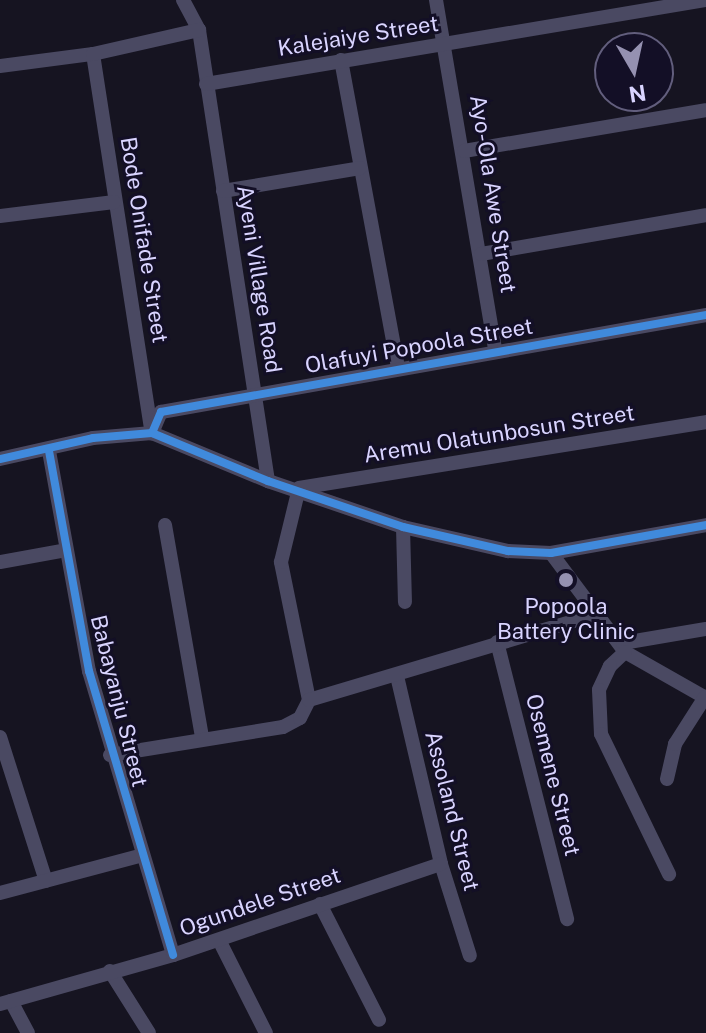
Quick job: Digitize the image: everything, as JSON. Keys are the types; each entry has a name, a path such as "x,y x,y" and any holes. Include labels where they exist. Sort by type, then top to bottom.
{"street":[{"path":"0,66 93,54 199,30 183,0"},
{"name":"Kalejaiye Street","path":"206,84 706,0"},
{"name":"Ayo-Ola Awe Street","path":"442,2 495,350"},
{"name":"Ayeni Village Road","path":"199,30 268,481"},
{"name":"Bode Onifade Street","path":"93,54 152,433"},
{"path":"341,60 398,367"},
{"path":"464,151 706,110"},
{"path":"223,191 360,168"},
{"path":"0,216 114,202"},
{"path":"481,254 706,215"},
{"name":"Olafuyi Popoola Street","path":"152,433 161,412 398,367 706,315"},
{"name":"Aremu Olatunbosun Street","path":"299,488 706,422"},
{"path":"0,459 49,451 93,438 152,433 268,481 299,488 403,527 508,551 551,553 706,525"},
{"name":"Babayanju Street","path":"49,451 66,550 110,755 173,955"},
{"path":"110,755 202,737 283,727 300,718 309,700 281,562 299,488"},
{"path":"165,525 202,737"},
{"path":"403,527 405,602"},
{"path":"0,562 66,550"},
{"path":"551,553 601,613 624,648 706,698 675,744 667,779"},
{"path":"309,700 601,613"},
{"path":"669,874 601,734 599,690 610,666 624,648 706,629"},
{"name":"Osemene Street","path":"497,642 567,919"},
{"name":"Assoland Street","path":"397,676 441,864 470,956"},
{"path":"0,737 46,881"},
{"path":"0,893 143,855"},
{"name":"Ogundele Street","path":"6,1003 173,955 441,864"},
{"path":"320,904 379,1020"},
{"path":"219,940 266,1033"},
{"path":"110,971 149,1033"},
{"path":"6,1003 28,1033"}],"cycle path":[{"path":"152,433 161,412 706,315"},
{"path":"0,459 93,438 152,433 268,481 403,527 508,551 551,553 706,525"},
{"path":"49,451 89,671 173,955"}],"place":[{"name":"Popoola Battery Clinic","path":"566,580"}]}
